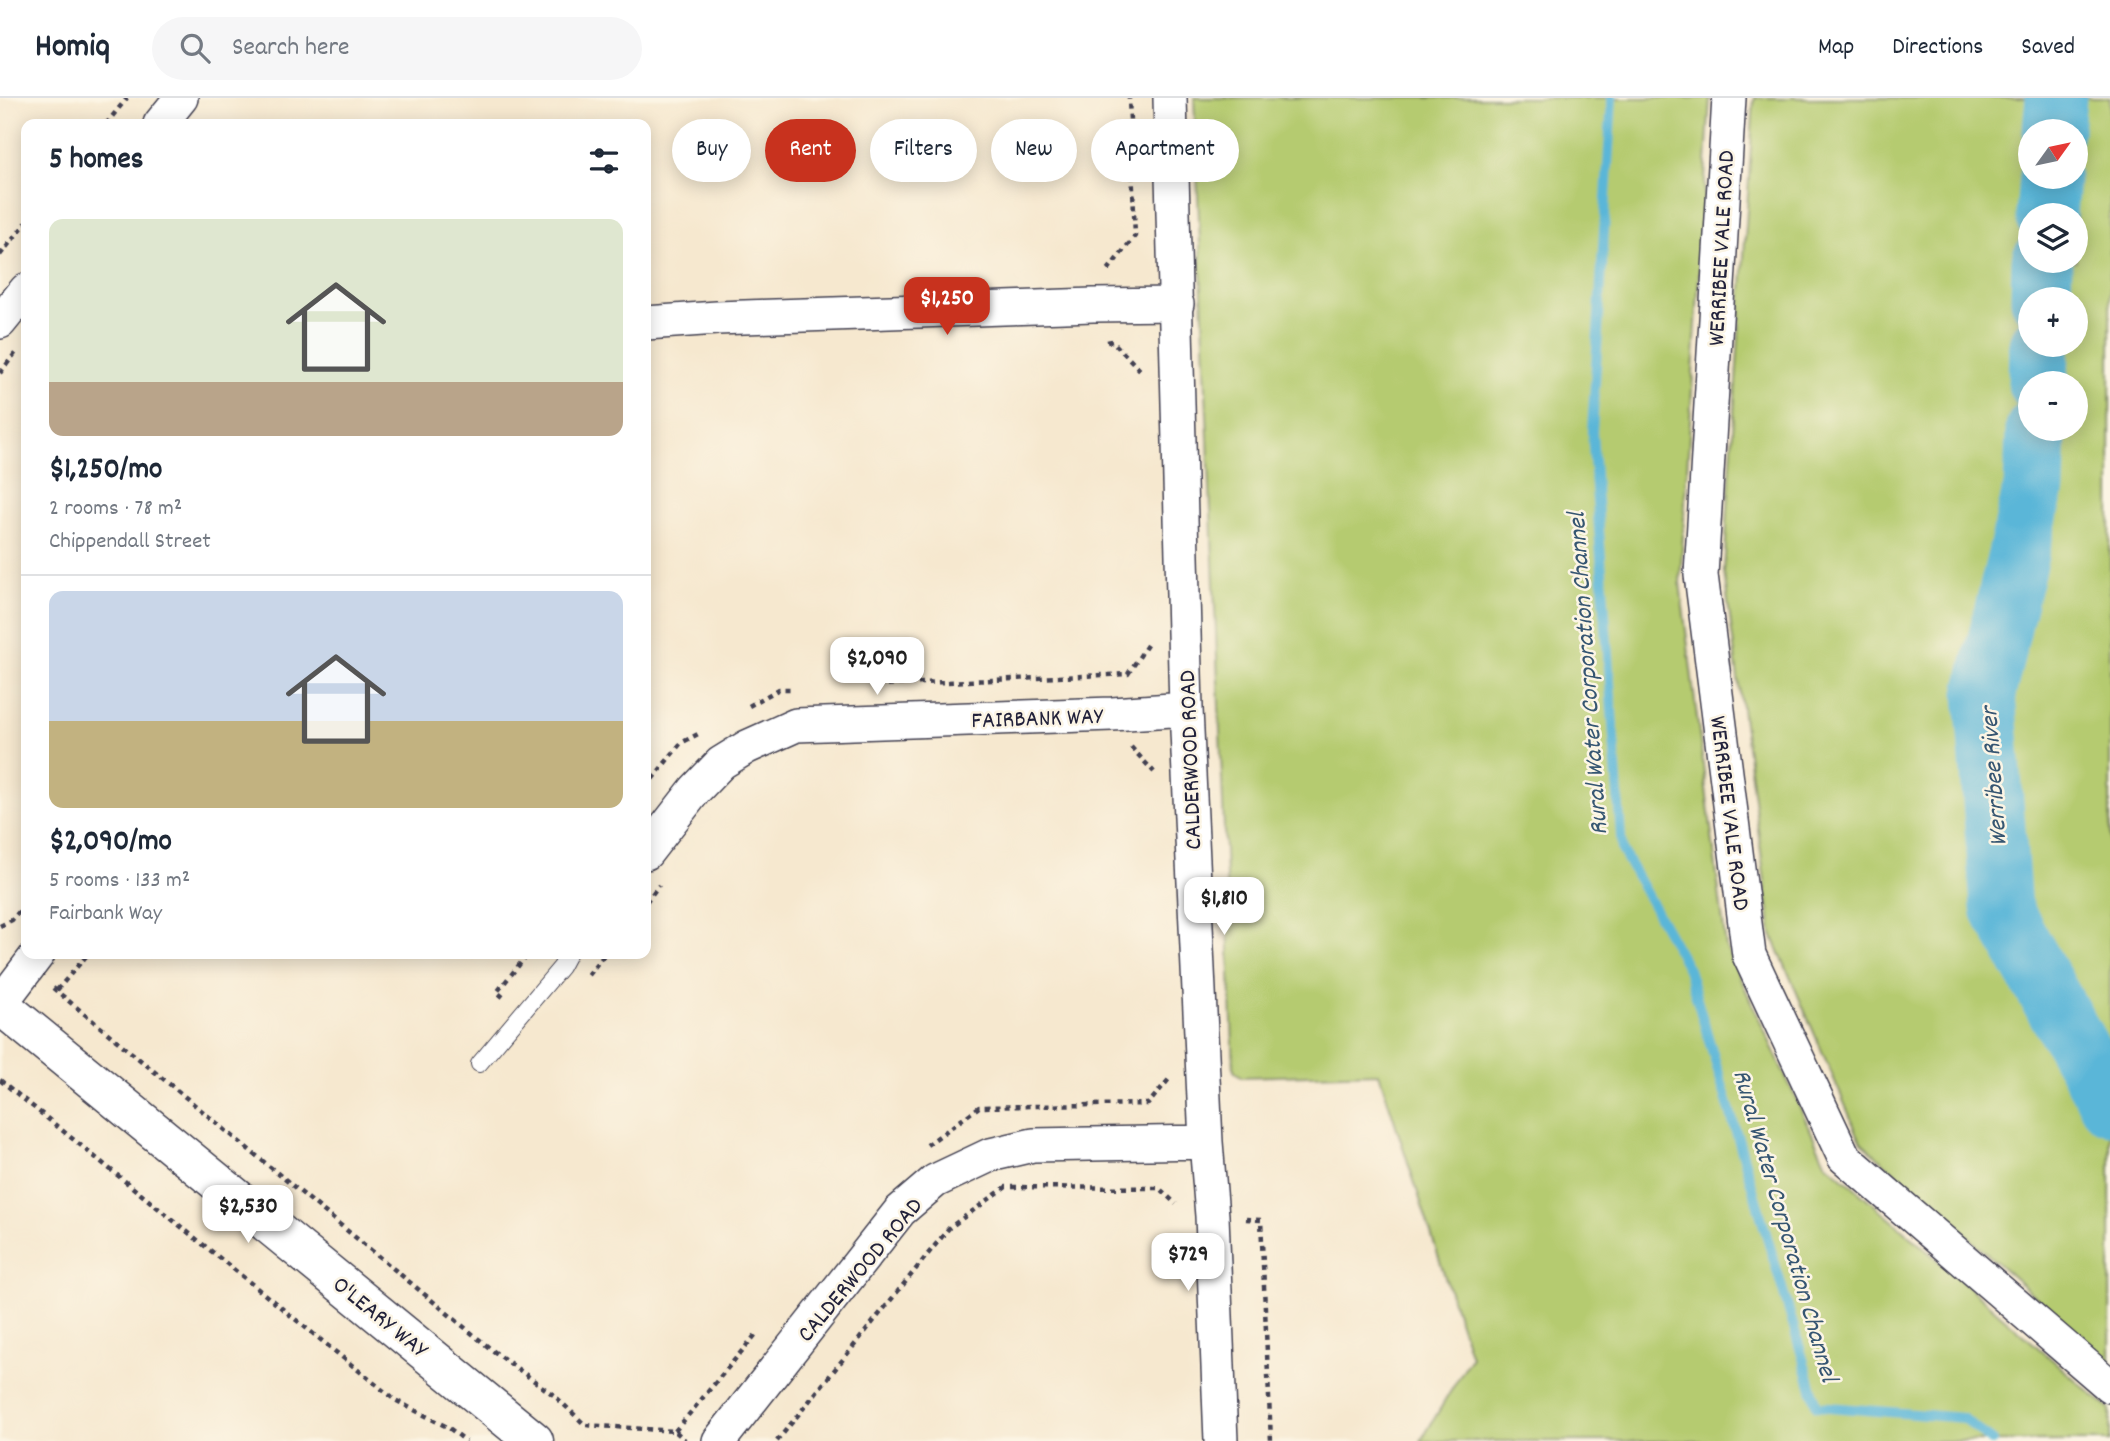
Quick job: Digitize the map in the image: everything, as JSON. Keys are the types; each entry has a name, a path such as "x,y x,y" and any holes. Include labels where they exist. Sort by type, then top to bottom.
{"street":[{"path":"164,119 181,98"},
{"name":"CALDERWOOD ROAD","path":"719,1441 900,1211 935,1181 990,1155 1033,1145 1206,1142 1186,709 1170,98"},
{"name":"WERRIBEE VALE ROAD","path":"1729,98 1701,575 1749,955 1844,1157 2110,1386"},
{"path":"10,335 21,304"},
{"path":"651,323 717,318 1177,304"},
{"name":"FAIRBANK WAY","path":"651,847 695,790 721,763 747,747 796,725 1186,709"},
{"path":"0,1005 34,959"},
{"name":"O'LEARY WAY","path":"0,1005 534,1441"},
{"path":"1206,1142 1212,1216 1221,1441"}],"lane":[{"path":"479,1064 565,959"}],"path":[{"path":"110,119 127,98"},
{"path":"1100,270 1107,271 1135,236 1129,98"},
{"path":"0,255 21,229"},
{"path":"0,373 10,335"},
{"path":"1097,342 1112,341 1143,373"},
{"path":"875,685 1128,674 1149,645 1149,631"},
{"path":"742,710 779,690 793,689"},
{"path":"651,780 681,743 706,730"},
{"path":"1122,748 1131,747 1158,776"},
{"path":"651,895 662,881"},
{"path":"0,926 12,920 21,909"},
{"path":"84,959 56,990 492,1350 555,1396 585,1425 675,1431 686,1441"},
{"path":"919,1151 979,1107 1148,1104 1174,1073"},
{"path":"0,1080 395,1400 449,1428 466,1441"},
{"path":"777,1441 949,1228 1006,1187 1159,1188 1188,1217 1261,1220 1271,1441"},
{"path":"675,1431 764,1325"}],"green space":[{"path":"1194,98 1710,98 1680,583 1726,947 1825,1162 2110,1410 2110,1441 1421,1441 1471,1357 1379,1073 1242,1077 1234,1071 1197,182 1239,182 1239,119 1195,119"},
{"path":"1754,98 2110,98 2110,1363 1861,1142 1772,935 1724,572"}],"waterway":[{"name":"Rural Water Corporation Channel","path":"1612,98 1592,432 1622,850 1688,969 1817,1406 1963,1418 1992,1441"},
{"name":"Werribee River","path":"2054,119 2056,98"},
{"name":"Werribee River","path":"2047,203 2048,189"},
{"name":"Werribee River","path":"2041,287 2042,273"},
{"name":"Werribee River","path":"2038,371 2039,357"},
{"name":"Werribee River","path":"2036,441 2034,487 1985,694 2001,908 2110,1104"}]}
